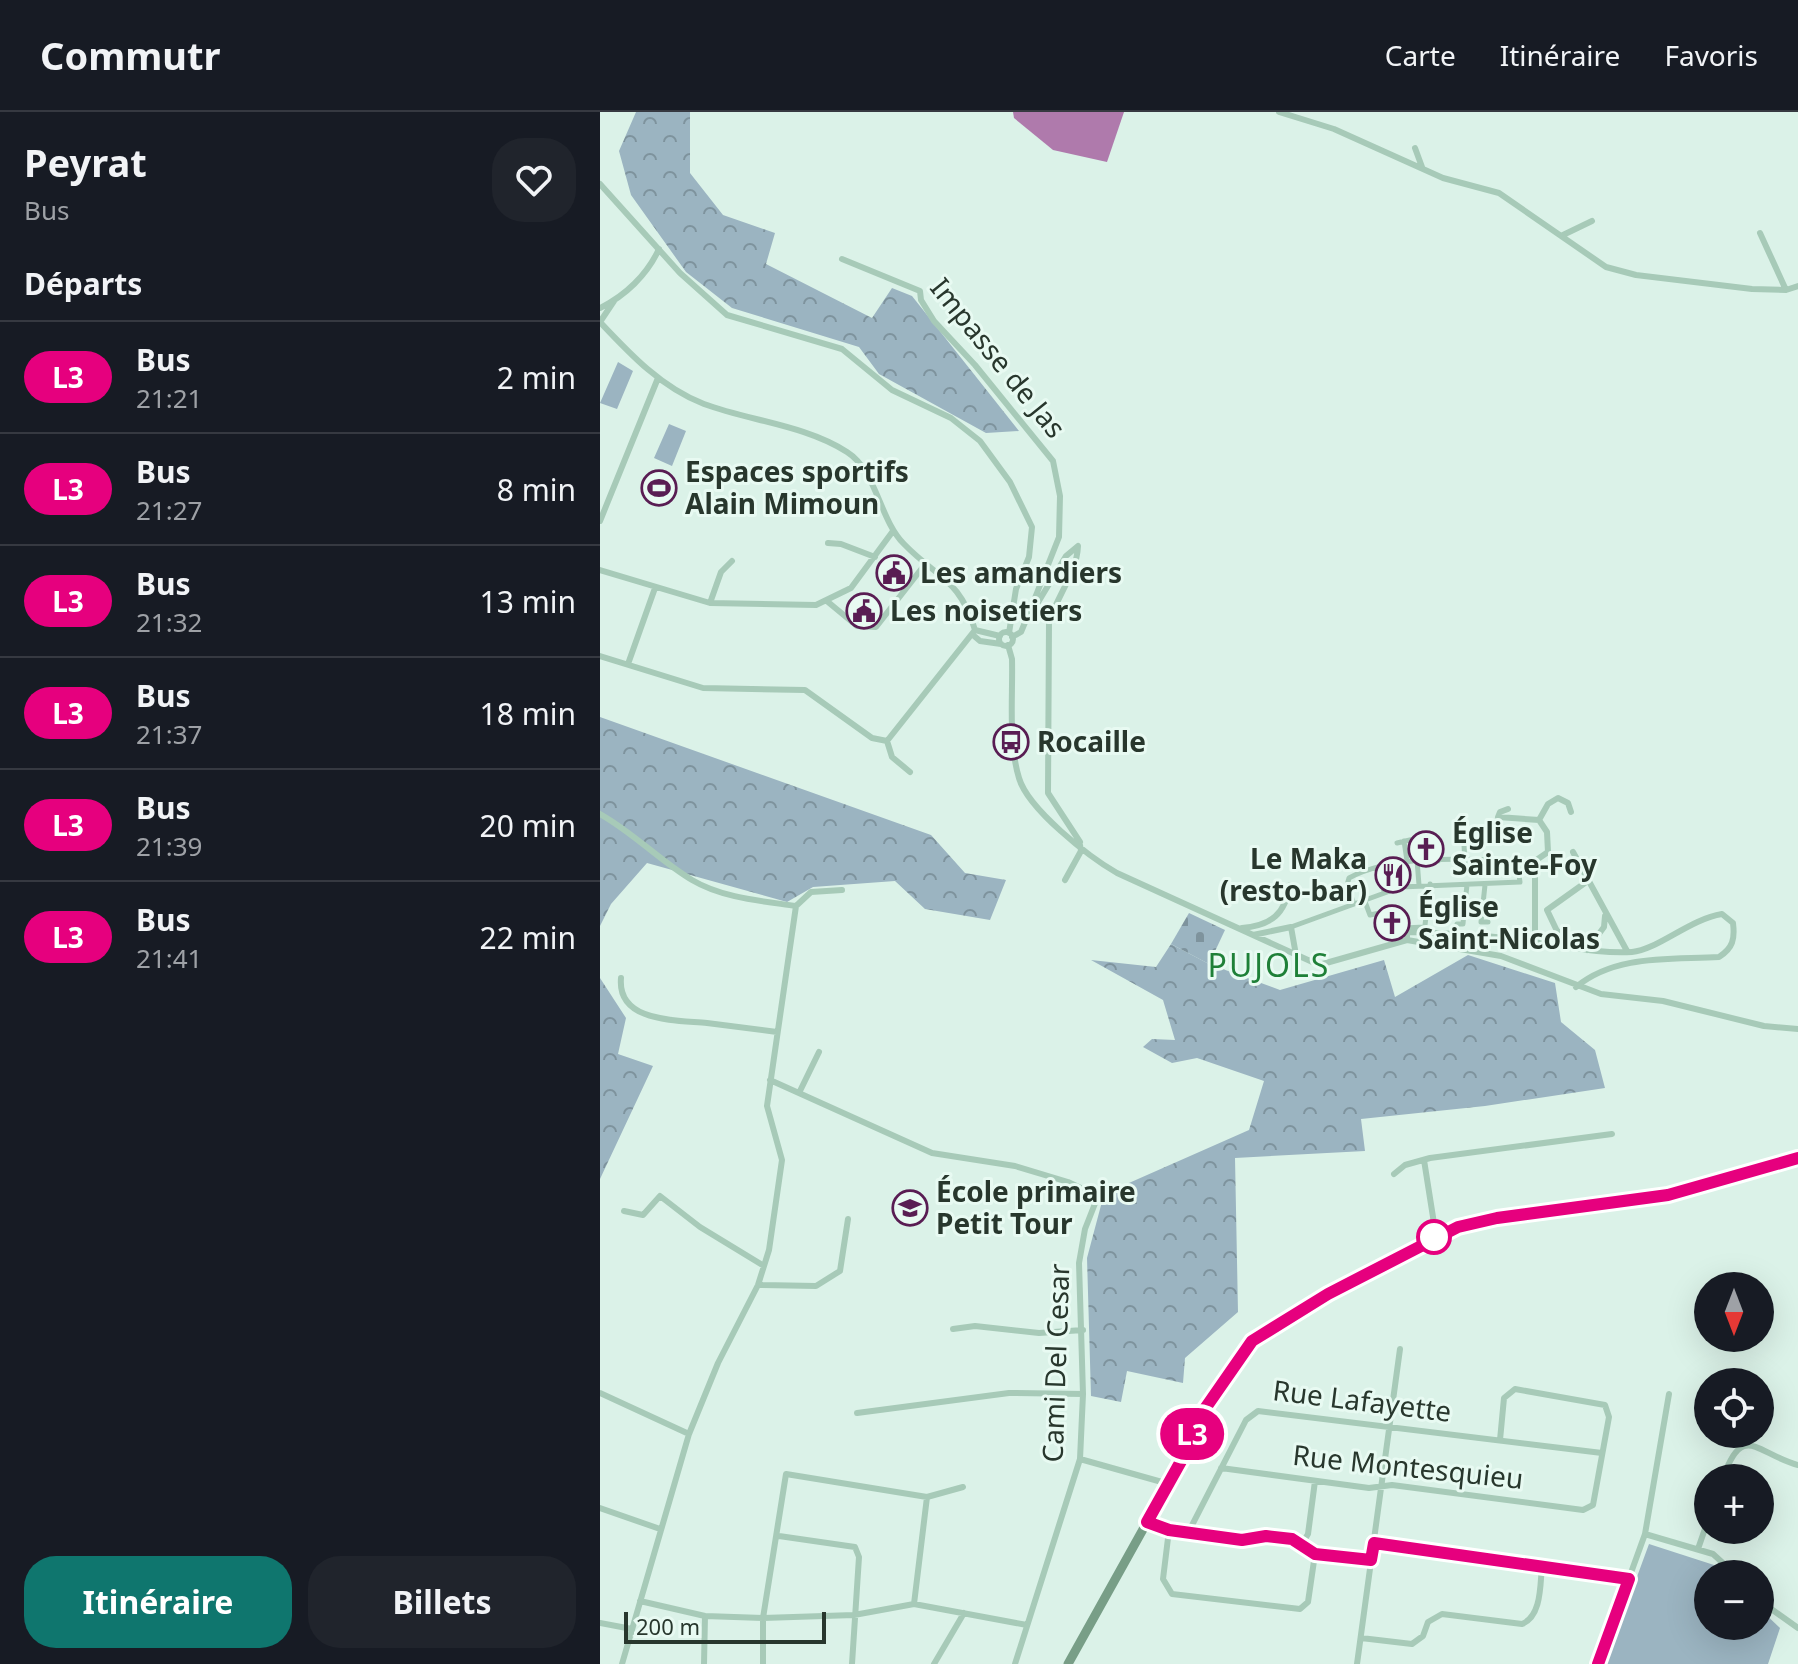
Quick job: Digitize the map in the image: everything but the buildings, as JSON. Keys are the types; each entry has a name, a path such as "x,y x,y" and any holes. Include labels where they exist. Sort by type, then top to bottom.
{"main road":[{"path":"1068,1664 1169,1484 1202,1413 1252,1341 1278,1323 1436,1236 1497,1218 1668,1195 1798,1158"}],"street":[{"path":"1279,112 1359,140 1443,178 1508,197 1606,267 1636,275 1786,290 1798,286"},
{"path":"1415,148 1422,167"},
{"path":"600,184 668,260 727,315 842,349 892,390 951,418 980,441 1010,482 1032,527 1032,546 1016,589 1010,635 1003,641"},
{"path":"1563,235 1592,221"},
{"path":"1760,233 1786,290"},
{"path":"650,269 659,249"},
{"name":"Impasse de Jas","path":"842,259 920,291 921,300 934,321 975,365 1053,461 1060,496 1059,537 1031,608"},
{"path":"668,260 650,269 614,301 600,322 674,390 701,403 776,425 849,453 866,473 893,531 960,591 974,633"},
{"path":"600,308 614,301"},
{"path":"600,521 658,378"},
{"path":"600,570 710,603 807,607 828,602 851,588 893,531"},
{"path":"828,543 841,544 875,557"},
{"path":"882,548 903,543"},
{"path":"1003,641 1021,632 1031,608 1034,609 1066,556 1078,546 1078,559 1055,602 1049,623 1048,793 1081,851 1065,880"},
{"path":"710,603 721,572 732,561"},
{"path":"828,602 857,626 876,627 926,563"},
{"path":"628,664 655,588"},
{"path":"974,633 1003,641 1012,659 1019,779 1027,796 1080,845 1117,873 1310,962 1327,965 1425,926 1433,883"},
{"path":"887,741 974,633"},
{"path":"600,656 703,688 805,690 872,738 887,741"},
{"path":"887,741 892,757 910,772"},
{"path":"1539,820 1548,804 1558,798 1568,803 1571,812"},
{"path":"1508,809 1500,812 1498,817 1539,820"},
{"path":"600,814 695,882 749,899 796,906"},
{"path":"1535,942 1535,861 1548,852 1547,832 1539,820"},
{"path":"1404,841 1407,861"},
{"path":"1397,843 1436,843 1436,862"},
{"path":"1464,845 1465,862"},
{"path":"1573,852 1627,951"},
{"path":"1417,860 1419,885"},
{"path":"1253,935 1291,927 1402,887 1433,883 1485,885 1520,882 1517,861 1417,860 1378,867 1349,878 1347,885 1354,904"},
{"path":"1399,862 1402,887"},
{"path":"1378,867 1384,892"},
{"path":"1579,939 1557,931 1547,910 1589,880"},
{"path":"1239,928 1275,920 1284,908 1290,885"},
{"path":"1457,924 1463,924 1467,885"},
{"path":"1485,885 1481,922 1488,922"},
{"path":"622,1664 689,1434 718,1363 758,1285 764,1266 780,1192 782,1160 767,1106 796,906 811,892 842,890"},
{"path":"1364,899 1370,915 1386,912"},
{"path":"1464,912 1478,914"},
{"path":"1587,950 1604,927 1605,914"},
{"path":"1406,931 1535,942 1587,950 1636,952 1704,917 1722,914 1733,923 1735,937 1731,946 1719,957 1661,958 1626,964 1599,973 1576,987"},
{"path":"1291,927 1296,955"},
{"path":"1406,931 1530,965 1576,987 1601,994 1663,1001 1764,1026 1798,1029"},
{"path":"621,978 626,999 638,1011 658,1019 777,1032"},
{"path":"770,1080 799,1093 819,1052"},
{"name":"Cami Del Cesar","path":"799,1093 932,1153 1028,1170 1068,1182 1085,1190 1096,1201 1085,1229 1079,1263 1083,1330 1080,1459 1015,1664"},
{"path":"1394,1174 1405,1165 1424,1160 1612,1134"},
{"path":"1424,1160 1436,1236"},
{"path":"624,1211 643,1215 660,1196 696,1224 764,1266"},
{"path":"758,1285 816,1286 840,1271 848,1219"},
{"path":"953,1329 975,1326 1039,1333 1083,1330"},
{"path":"1357,1664 1400,1349"},
{"path":"1500,1440 1506,1393 1520,1389 1605,1405 1609,1417 1602,1453"},
{"path":"600,1393 689,1434"},
{"path":"857,1413 1009,1393 1083,1394"},
{"path":"1598,1664 1645,1534 1669,1394"},
{"name":"Rue Lafayette","path":"1188,1533 1246,1420 1258,1411 1602,1453"},
{"path":"1728,1464 1732,1452 1739,1446 1749,1445 1798,1465"},
{"name":"Rue Montesquieu","path":"1221,1468 1369,1488 1381,1485 1590,1508 1602,1453"},
{"path":"1080,1459 1169,1484"},
{"path":"763,1664 763,1618 779,1536 786,1474 927,1497 963,1487"},
{"path":"1302,1544 1308,1534 1315,1481"},
{"path":"914,1604 927,1497"},
{"path":"600,1508 660,1529"},
{"path":"1147,1522 1169,1530 1247,1540 1270,1536 1302,1544 1315,1554 1371,1560"},
{"path":"1169,1530 1163,1579 1166,1589 1180,1596 1300,1609 1308,1602 1315,1554"},
{"path":"1645,1534 1713,1554 1720,1560"},
{"path":"779,1536 855,1547 859,1557 852,1664"},
{"path":"1374,1543 1629,1579"},
{"path":"1698,1549 1700,1544"},
{"path":"1361,1638 1412,1644 1423,1636 1428,1622 1442,1614 1522,1624 1529,1621 1536,1610 1542,1566"},
{"path":"640,1601 705,1616 763,1618 854,1615 914,1604 1027,1625"},
{"path":"1774,1611 1798,1628"},
{"path":"934,1664 964,1613"},
{"path":"704,1664 705,1616"},
{"path":"600,1623 632,1629"}],"green space":[{"path":"636,112 690,112 690,173 723,215 775,233 766,264 872,318 892,288 912,296 1019,431 986,433 879,374 859,347 732,308 686,272 631,195 619,151"},
{"path":"618,362 633,371 617,409 600,403"},
{"path":"669,424 686,431 672,466 654,458"},
{"path":"600,717 931,835 965,873 1006,880 990,920 925,909 895,881 813,887 787,902 647,863 611,904 600,926"},
{"path":"1189,913 1225,930 1209,964 1171,944"},
{"path":"1171,944 1209,964 1280,990 1384,960 1395,997 1468,955 1555,983 1561,1022 1595,1050 1605,1088 1485,1106 1361,1119 1365,1151 1235,1158 1238,1312 1185,1358 1183,1383 1127,1371 1121,1402 1091,1396 1087,1258 1104,1194 1249,1130 1264,1081 1197,1058 1172,1063 1143,1047 1152,1039 1175,1040 1163,1000 1091,960 1156,967"},
{"path":"600,978 626,1018 618,1054 653,1066 600,1179"},
{"path":"1649,1544 1699,1560 1694,1560 1694,1640 1774,1640 1774,1622 1780,1628 1768,1664 1605,1664"}],"shaded area":[{"path":"1013,112 1124,112 1107,162 1053,150 1014,118"}],"bus line":[{"name":"L3","path":"1598,1664 1629,1579 1374,1543 1371,1560 1315,1554 1292,1539 1266,1536 1242,1540 1169,1530 1147,1522 1185,1454 1202,1413 1252,1341 1328,1294 1408,1250 1458,1227 1497,1218 1668,1195 1798,1158"}],"place":[{"name":"Espaces sportifs Alain Mimoun","path":"659,488"},
{"name":"Les amandiers","path":"894,573"},
{"name":"Les noisetiers","path":"864,611"},
{"name":"Rocaille","path":"1011,742"},
{"name":"Église Sainte-Foy","path":"1426,849"},
{"name":"Le Maka (resto-bar)","path":"1393,875"},
{"name":"Église Saint-Nicolas","path":"1392,923"},
{"name":"École primaire Petit Tour","path":"910,1208"}],"district":[{"name":"PUJOLS","path":"1269,966"}]}
